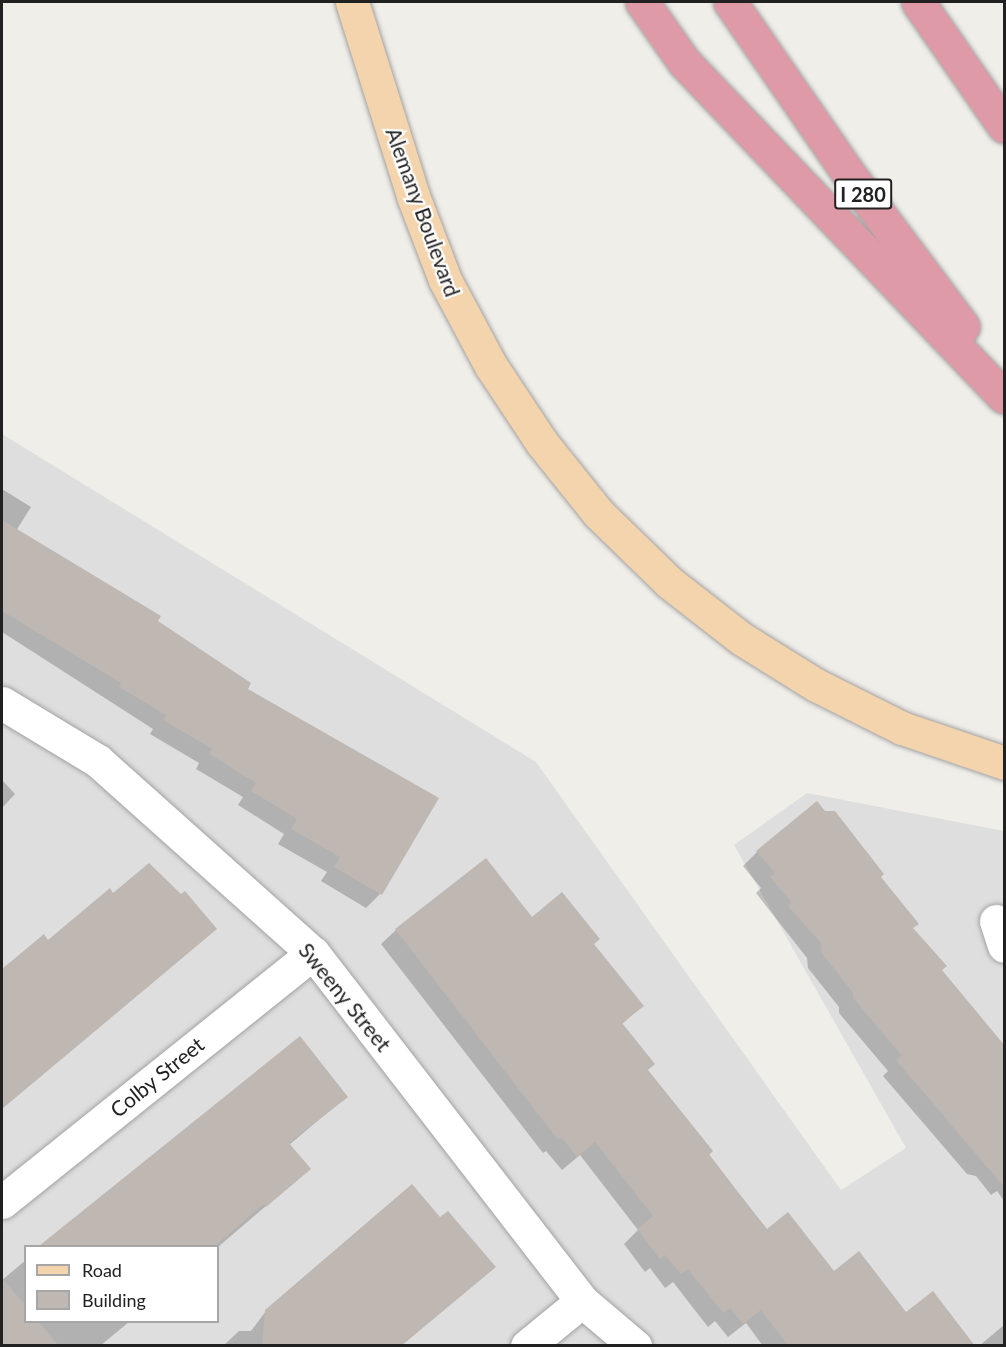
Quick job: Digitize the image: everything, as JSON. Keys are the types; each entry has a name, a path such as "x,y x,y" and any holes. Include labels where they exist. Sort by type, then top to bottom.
{"highway":[{"path":"642,2 684,62 1005,397"},
{"name":"I 280","path":"730,2 848,173 1005,380"},
{"path":"918,2 1005,126"}],"main road":[{"name":"Alemany Boulevard","path":"352,2 413,196 445,280 490,366 542,443 598,513 670,583 779,662 902,728 1001,763"}],"street":[{"name":"Sweeny Street","path":"2,703 98,761 313,953 582,1301 635,1346"},
{"name":"Colby Street","path":"2,1202 313,953"},
{"path":"527,1346 582,1301"}],"shaded area":[{"path":"2,434 536,762 841,1190 906,1148 734,845 807,793 1004,831 1004,1345 2,1345"}],"building":[{"path":"2,520 161,616 158,621 251,683 248,689 439,798 382,895 334,867 340,857 291,829 297,819 251,791 256,783 209,754 212,749 163,720 166,715 119,687 121,683 2,611"},
{"path":"817,801 825,811 835,811 884,874 881,877 919,924 913,928 947,966 942,970 1005,1046 1005,1188 896,1060 902,1056 853,998 853,993 822,953 821,943 788,906 791,902 770,877 775,873 756,851"},
{"path":"486,858 532,917 562,892 600,939 594,944 644,1006 622,1023 655,1064 648,1070 713,1151 709,1155 767,1229 788,1212 834,1271 859,1251 906,1312 933,1291 975,1346 788,1346 761,1310 743,1324 730,1308 723,1313 688,1269 681,1274 665,1255 660,1259 637,1229 653,1216 595,1142 577,1157 562,1138 558,1140 395,929"},
{"path":"149,863 181,894 185,891 217,929 2,1109 2,969 44,934 48,940 110,888 113,893"},
{"path":"300,1036 348,1097 289,1143 311,1169 266,1207 264,1204 216,1245 40,1245"},
{"path":"412,1184 440,1217 448,1211 496,1267 401,1346 262,1346 265,1310"},
{"path":"2,1278 24,1304 24,1323 40,1323 59,1346 2,1346"}]}
